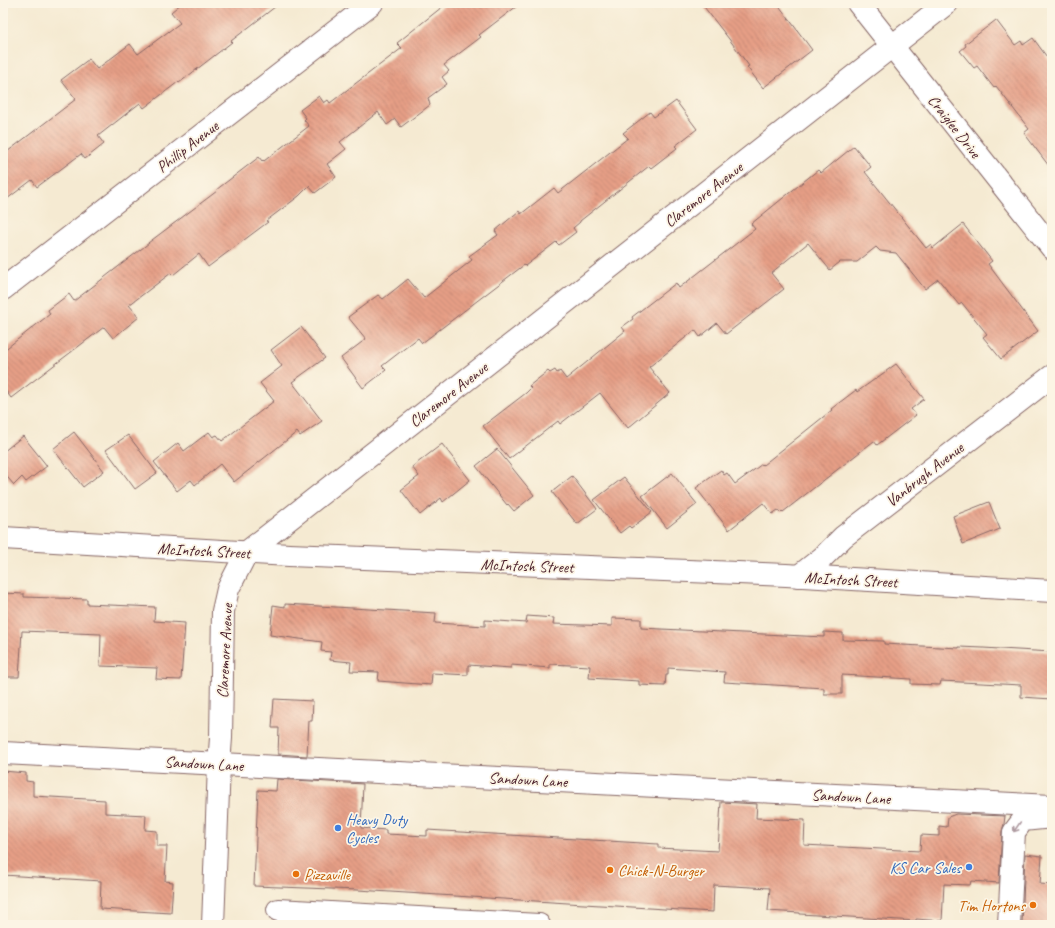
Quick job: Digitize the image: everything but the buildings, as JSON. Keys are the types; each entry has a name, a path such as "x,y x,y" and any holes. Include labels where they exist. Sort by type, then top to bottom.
{"street":[{"name":"Phillip Avenue","path":"3,289 372,3"},
{"name":"Craiglee Drive","path":"858,3 1052,248"},
{"name":"Claremore Avenue","path":"213,925 221,738 223,611 228,589 247,552 947,3"},
{"name":"Vanbrugh Avenue","path":"799,576 822,558 843,537 1052,376"},
{"name":"McIntosh Street","path":"3,538 247,552 799,576 1052,591"},
{"name":"Sandown Lane","path":"3,753 1052,806"},
{"path":"1009,925 1014,832 1023,820 1044,816 1052,817"},
{"path":"278,910 349,919 539,925"}],"place":[{"name":"Heavy Duty Cycles","path":"338,828"},
{"name":"KS Car Sales","path":"969,867"},
{"name":"Chick-N-Burger","path":"610,870"},
{"name":"Pizzaville","path":"296,874"},
{"name":"Tim Hortons","path":"1033,905"}]}
